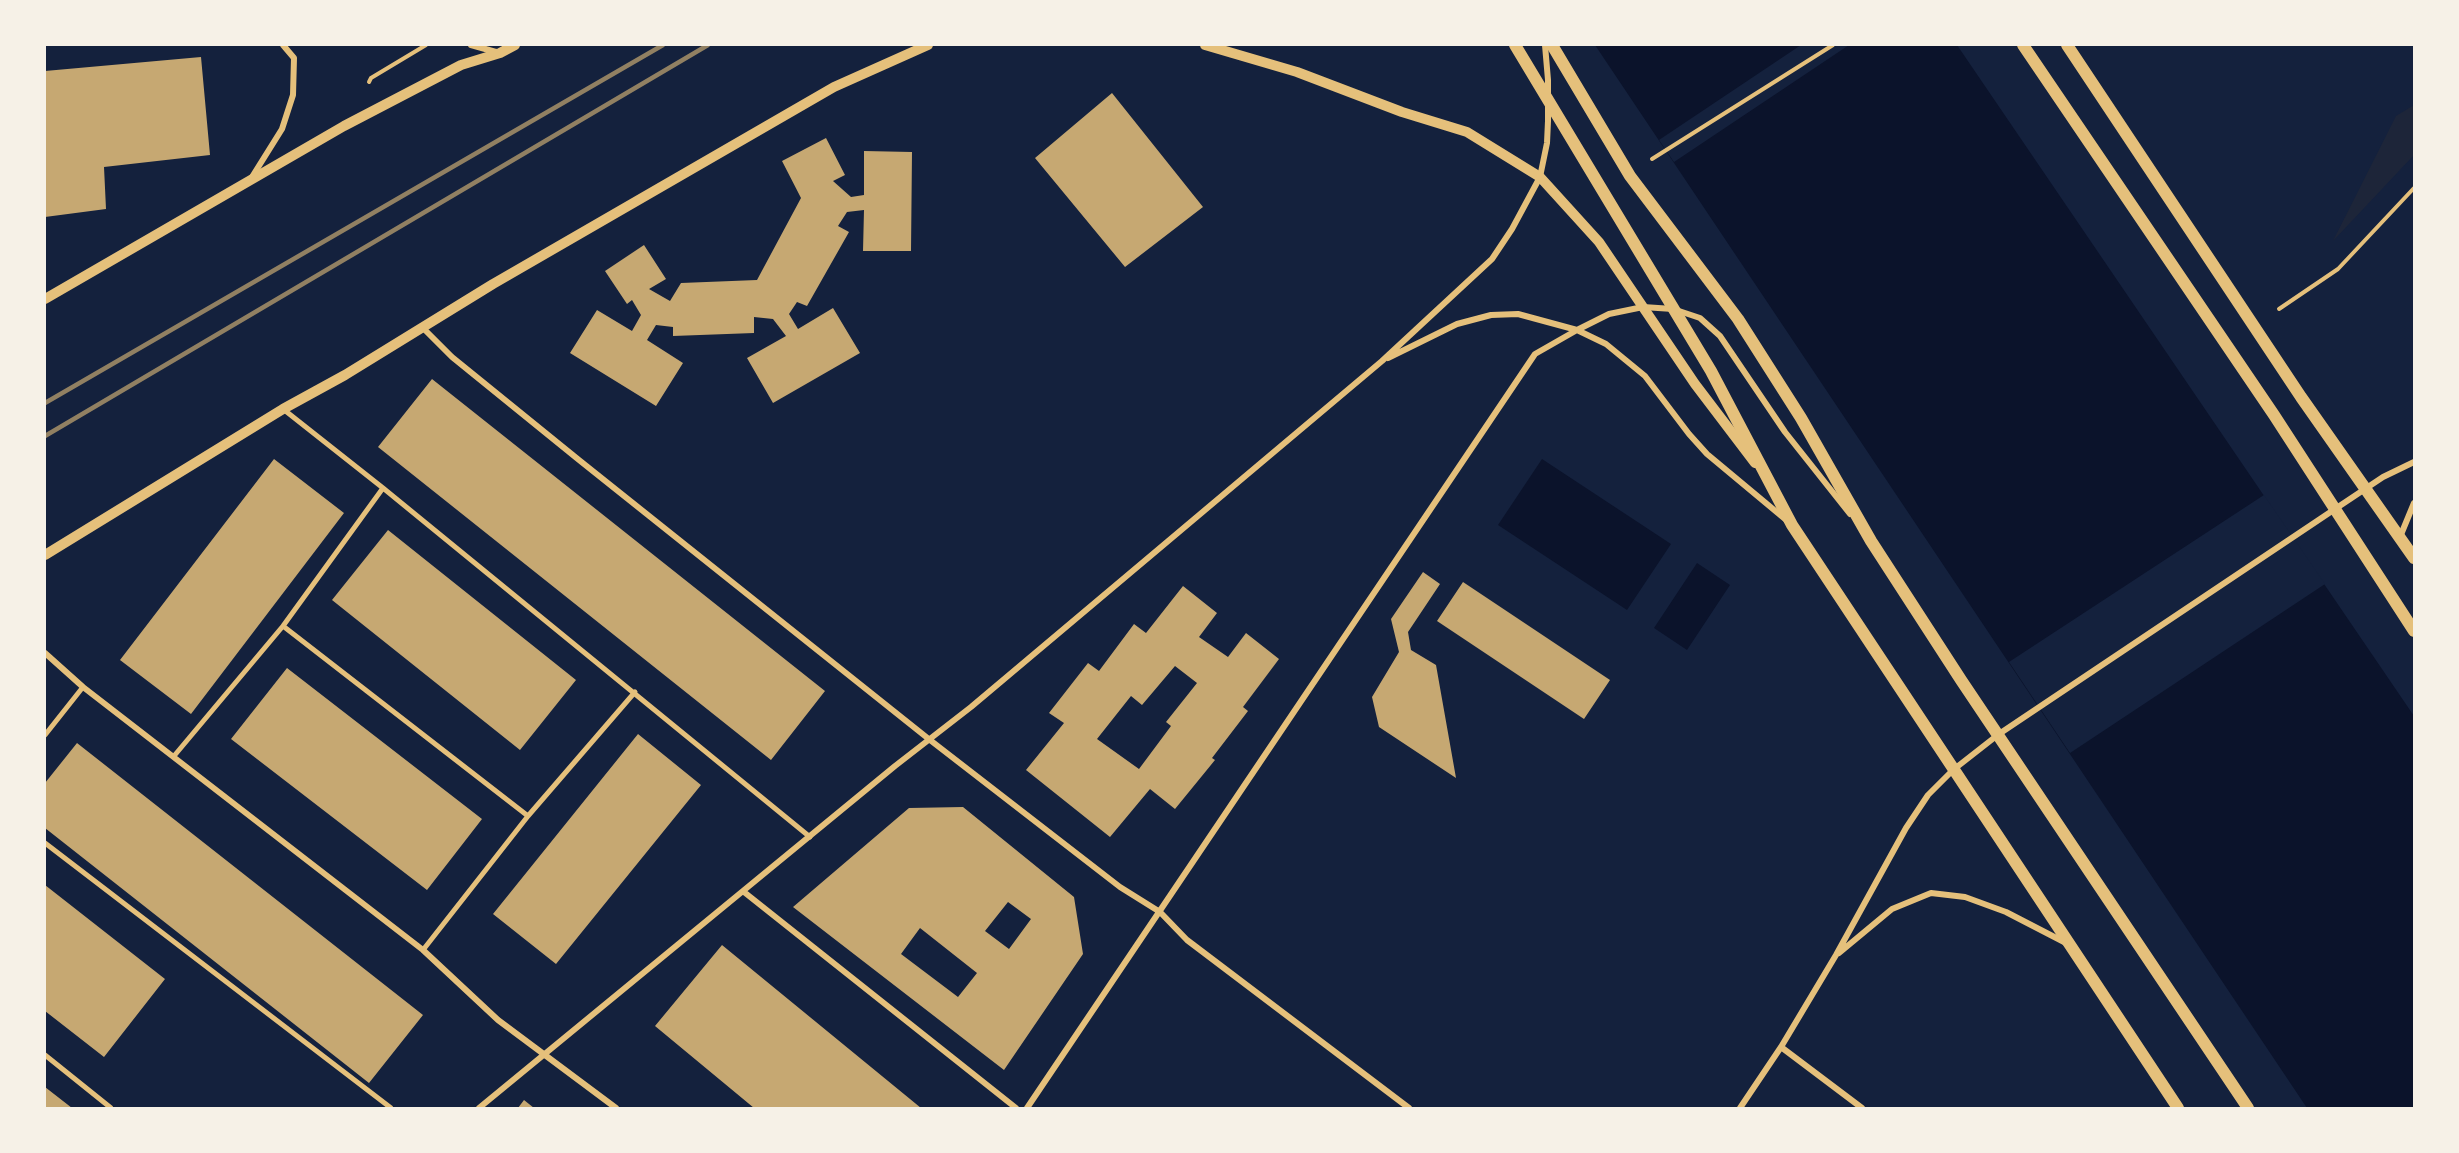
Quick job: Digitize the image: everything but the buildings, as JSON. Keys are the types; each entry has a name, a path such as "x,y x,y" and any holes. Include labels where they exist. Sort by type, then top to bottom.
{"main road":[{"path":"1515,45 1711,371 1792,525 2178,1108"},
{"path":"1552,45 1630,176 1750,339 1801,418 1871,541 2248,1108"},
{"path":"2023,45 2115,177 2414,631"},
{"path":"2067,45 2364,490 2414,558"}],"street":[{"path":"249,182 282,129 293,95 294,58 283,45"},
{"path":"471,45 500,53"},
{"path":"45,299 344,126 461,64 500,53 515,45"},
{"path":"45,555 493,284 834,87 928,45"},
{"path":"1205,45 1297,72 1402,112 1467,132 1540,177 1599,242 1695,384 1769,482"},
{"path":"479,1108 971,707 1382,361 1492,259 1512,229 1540,177 1546,144 1548,98 1545,45"},
{"path":"1027,1108 1535,354 1610,314 1643,307 1673,309 1700,318 1720,336 1785,432 1871,541"},
{"path":"1382,361 1456,324 1491,315 1518,314 1577,330 1606,344 1645,376 1707,454 1792,525"},
{"path":"423,328 452,357 570,453 930,740 1120,887 1160,912 1187,940 1409,1108"},
{"path":"283,409 635,692 810,837"},
{"path":"1740,1108 1781,1047 1836,955 1906,828 1928,795 1953,770 1999,734 2302,531 2364,490 2414,462"},
{"path":"174,756 283,626 383,488"},
{"path":"2400,537 2414,503"},
{"path":"283,626 528,816"},
{"path":"45,653 83,687 423,950 498,1020 616,1108"},
{"path":"45,735 83,687"},
{"path":"423,950 528,816 635,692"},
{"path":"45,843 391,1108"},
{"path":"744,892 1016,1108"},
{"path":"1836,955 1892,909 1931,893 1965,897 2006,912 2071,946"},
{"path":"1781,1047 1862,1108"},
{"path":"45,1055 111,1108"}],"path":[{"path":"1652,159 1833,45"},
{"path":"2279,309 2338,269 2414,188"}],"shaded area":[{"path":"1595,45 1957,45 2414,716 2414,1108 2307,1108"},
{"path":"2414,105 2414,155 2333,241 2396,116"},
{"path":"1542,459 1671,544 1627,610 1498,525"},
{"path":"1697,563 1730,585 1687,650 1654,628"}],"pier":[{"path":"1801,45 1849,45 1674,162 1659,140"},
{"path":"2264,495 2325,584 2070,753 2009,662"}],"railway":[{"path":"45,403 663,45"},
{"path":"45,436 708,45"}]}
